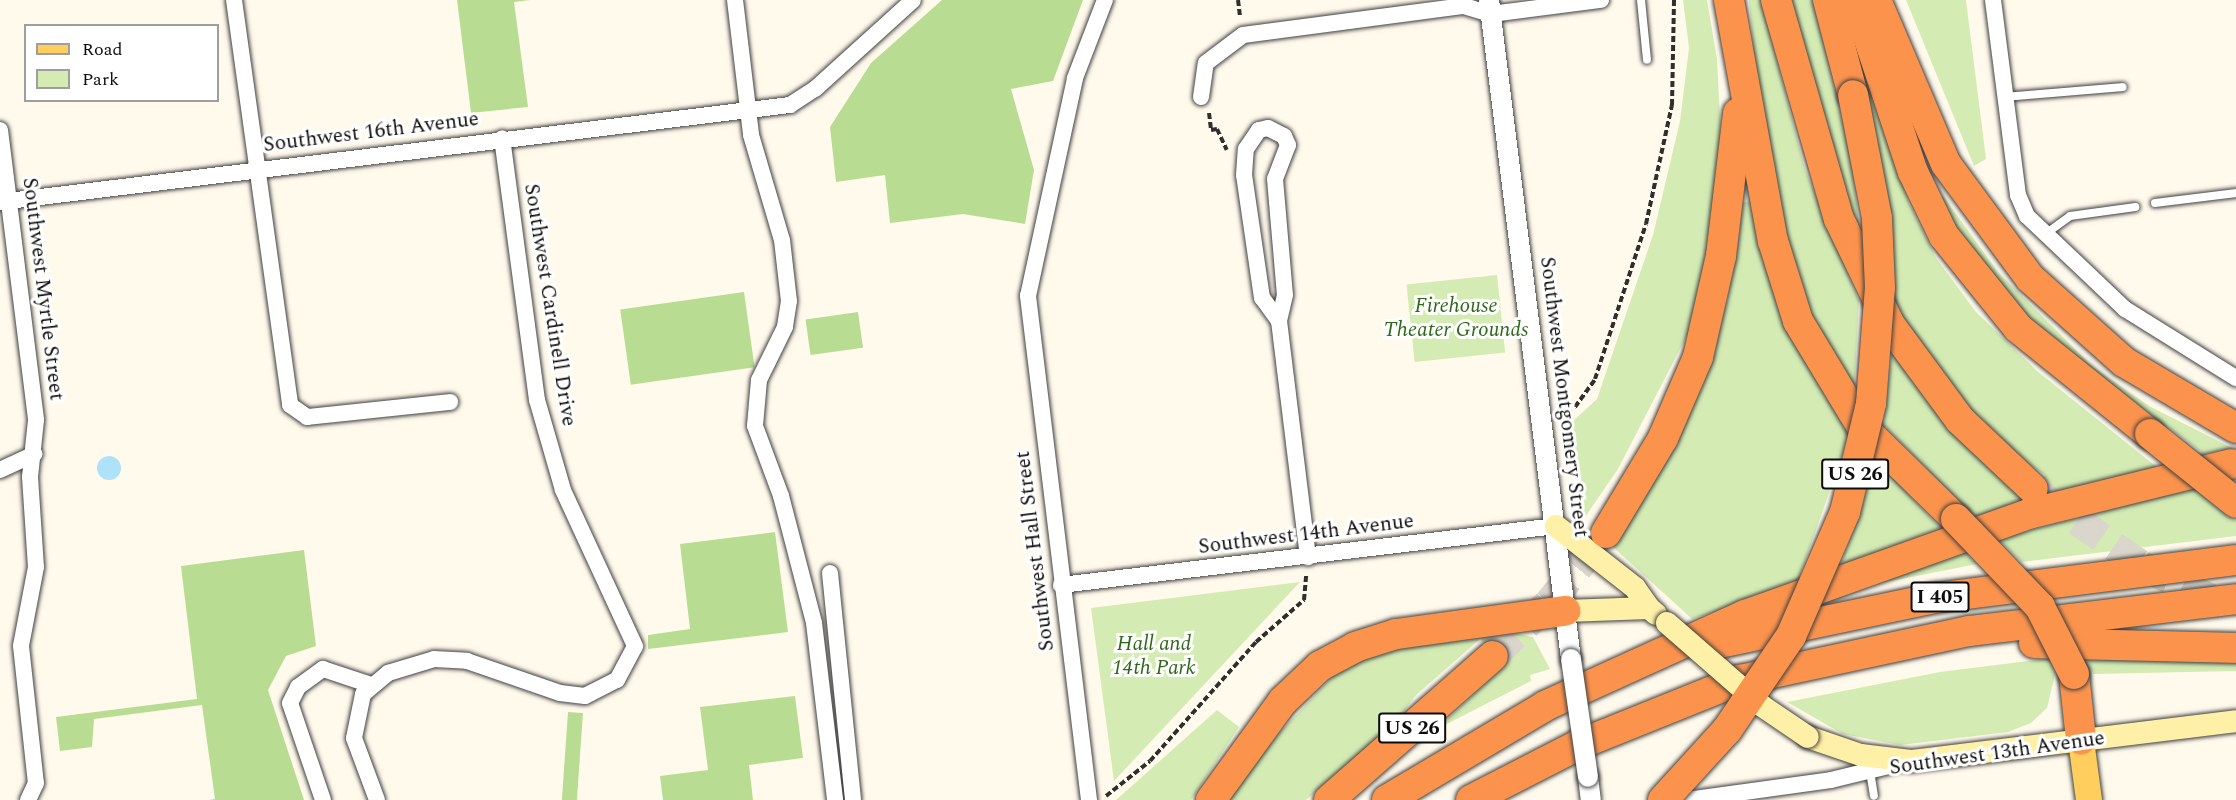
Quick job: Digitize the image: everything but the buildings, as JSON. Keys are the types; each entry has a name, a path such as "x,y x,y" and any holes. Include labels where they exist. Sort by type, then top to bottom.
{"highway":[{"path":"1729,0 1773,241 1811,348 1862,427 1956,519 2040,607 2074,674 2081,740"},
{"path":"1776,0 1839,219 1890,325 1960,420 2033,489"},
{"name":"US 26","path":"1664,800 1727,730 1791,636 1827,563 1848,501 1871,404 1880,288 1878,218 1853,94 1828,0"},
{"path":"1856,0 1913,172 1944,236 2018,328 2236,503"},
{"path":"1876,0 1946,164 2030,278 2124,362 2236,428"},
{"path":"1606,534 1663,438 1698,357 1721,256 1742,81"},
{"path":"1648,660 1745,615 1896,558 2092,496 2231,464"},
{"name":"I 405","path":"1388,800 1545,706 1648,660 1935,598 2236,560"},
{"name":"I 405","path":"1471,800 1578,745 1740,680 1969,631 2236,599"},
{"path":"1211,800 1283,701 1320,666 1355,647 1396,634 1565,611"},
{"path":"1969,631 2036,644 2236,648"},
{"name":"US 26","path":"1329,800 1493,656"}],"main road":[{"path":"1556,526 1635,588 1649,608 1762,705 1808,738 1861,755 1911,761"},
{"path":"1565,611 1649,608"},
{"name":"Southwest 13th Avenue","path":"1911,761 2236,721"},
{"path":"2081,740 2089,800"}],"street":[{"path":"234,0 287,399 294,411 307,417 450,402"},
{"path":"735,0 749,111 782,240 789,301 785,327 759,380 755,426 781,496 814,623 836,800"},
{"name":"Southwest 16th Avenue","path":"4,202 502,138 749,111 804,97 913,0"},
{"name":"Southwest Hall Street","path":"1089,800 1061,585 1028,296 1075,78 1105,0"},
{"path":"1200,97 1206,63 1235,38 1305,24 1464,6 1490,7 1601,0"},
{"path":"1993,0 2018,195 2044,235 2125,309 2236,378"},
{"name":"Southwest Montgomery Street","path":"1490,7 1543,418 1571,659 1591,800"},
{"path":"1279,321 1262,298 1244,175 1246,149 1259,130 1268,128 1284,135 1288,145 1275,179 1285,295 1279,321 1308,557"},
{"name":"Southwest Myrtle Street","path":"0,130 4,202 36,420 30,477 36,567 21,646 36,783 28,800"},
{"name":"Southwest Cardinell Drive","path":"377,800 354,738 358,705 371,685 400,666 451,659 488,666 560,693 585,696 617,680 635,646 563,490 537,400 502,138"},
{"path":"0,470 34,454"},
{"name":"Southwest 14th Avenue","path":"1061,585 1556,526"},
{"path":"830,573 853,800"},
{"path":"323,800 290,703 298,687 322,669 371,685"},
{"name":"Southwest 13th Avenue","path":"1687,800 1870,771 1911,761"}],"lane":[{"path":"1641,0 1647,60"},
{"path":"2005,97 2123,87"},
{"path":"2155,203 2236,194"},
{"path":"2044,235 2070,216 2135,207"},
{"path":"1870,771 1874,796"}],"path":[{"path":"1543,418 1568,412 1591,388 1646,224 1672,105 1674,0"},
{"path":"1200,97 1208,106 1211,130 1217,129 1226,146"},
{"path":"1096,800 1126,784 1150,761 1257,642 1304,600 1308,557"}],"green space":[{"path":"457,0 530,0 514,2 528,107 471,113"},
{"path":"942,0 1083,0 1053,81 1011,89 1034,170 1025,224 963,214 890,223 885,175 836,182 830,127 871,63"},
{"path":"1683,0 1707,0 1717,59 1721,138 1710,239 1695,320 1618,469 1583,520 1572,422 1597,399 1653,235 1680,121 1689,48"},
{"path":"1749,0 1761,0 1805,169 1859,301 1854,390 1799,298 1760,120"},
{"path":"1786,0 1813,0 1851,156 1862,248"},
{"path":"1906,0 1966,0 1986,159 1974,166"},
{"path":"1872,90 1909,203 1936,258 1976,312 2037,371 2158,468 1977,519 1883,424 1892,351 1943,420 2024,500 2045,475 1995,440 1894,319 1865,92"},
{"path":"1943,196 1998,272 2092,366 2149,406 2236,450 2236,470 2221,450 2204,454 2034,327 1984,270 1939,199"},
{"path":"1753,201 1805,361 1850,433 1797,584 1692,619 1613,547 1676,443 1709,366 1728,298 1740,203"},
{"name":"Firehouse Theater Grounds","path":"1497,275 1505,353 1415,362 1406,285"},
{"path":"744,292 755,367 631,385 620,309"},
{"path":"858,312 863,348 811,355 806,319"},
{"path":"1875,459 1941,529 1840,566 1860,513"},
{"path":"2193,488 2236,521 2236,536 2022,562 1998,539"},
{"path":"775,532 788,632 648,649 648,635 690,629 680,544"},
{"path":"304,550 316,646 286,656 268,690 304,800 209,800 215,799 202,705 94,719 92,747 60,751 56,717 197,699 181,566"},
{"path":"1962,550 1977,564 1841,591"},
{"name":"Hall and 14th Park","path":"1300,582 1114,781 1091,608"},
{"path":"1511,632 1533,637 1550,669 1530,675 1531,681 1437,729 1506,665 1480,639 1416,695 1390,730 1306,800 1228,800 1267,746 1337,672 1381,652"},
{"path":"2086,654 2236,659 2236,671 2093,674"},
{"path":"2052,658 2055,675 2047,708 2031,723 2008,732 1900,745 1843,734 1787,702 1940,672"},
{"path":"795,696 803,758 749,765 753,800 663,800 660,776 708,770 700,707"},
{"path":"1217,710 1239,727 1191,800 1116,800"},
{"path":"568,712 583,713 577,800 562,800"}],"water":[{"path":"109,456 114,457 120,463 120,473 114,479 109,480 104,479 98,473 97,468 98,463 104,457"}],"tunnel":[{"path":"2040,495 2142,566 2224,605"},
{"path":"1493,656 1549,603 1606,533"}]}
